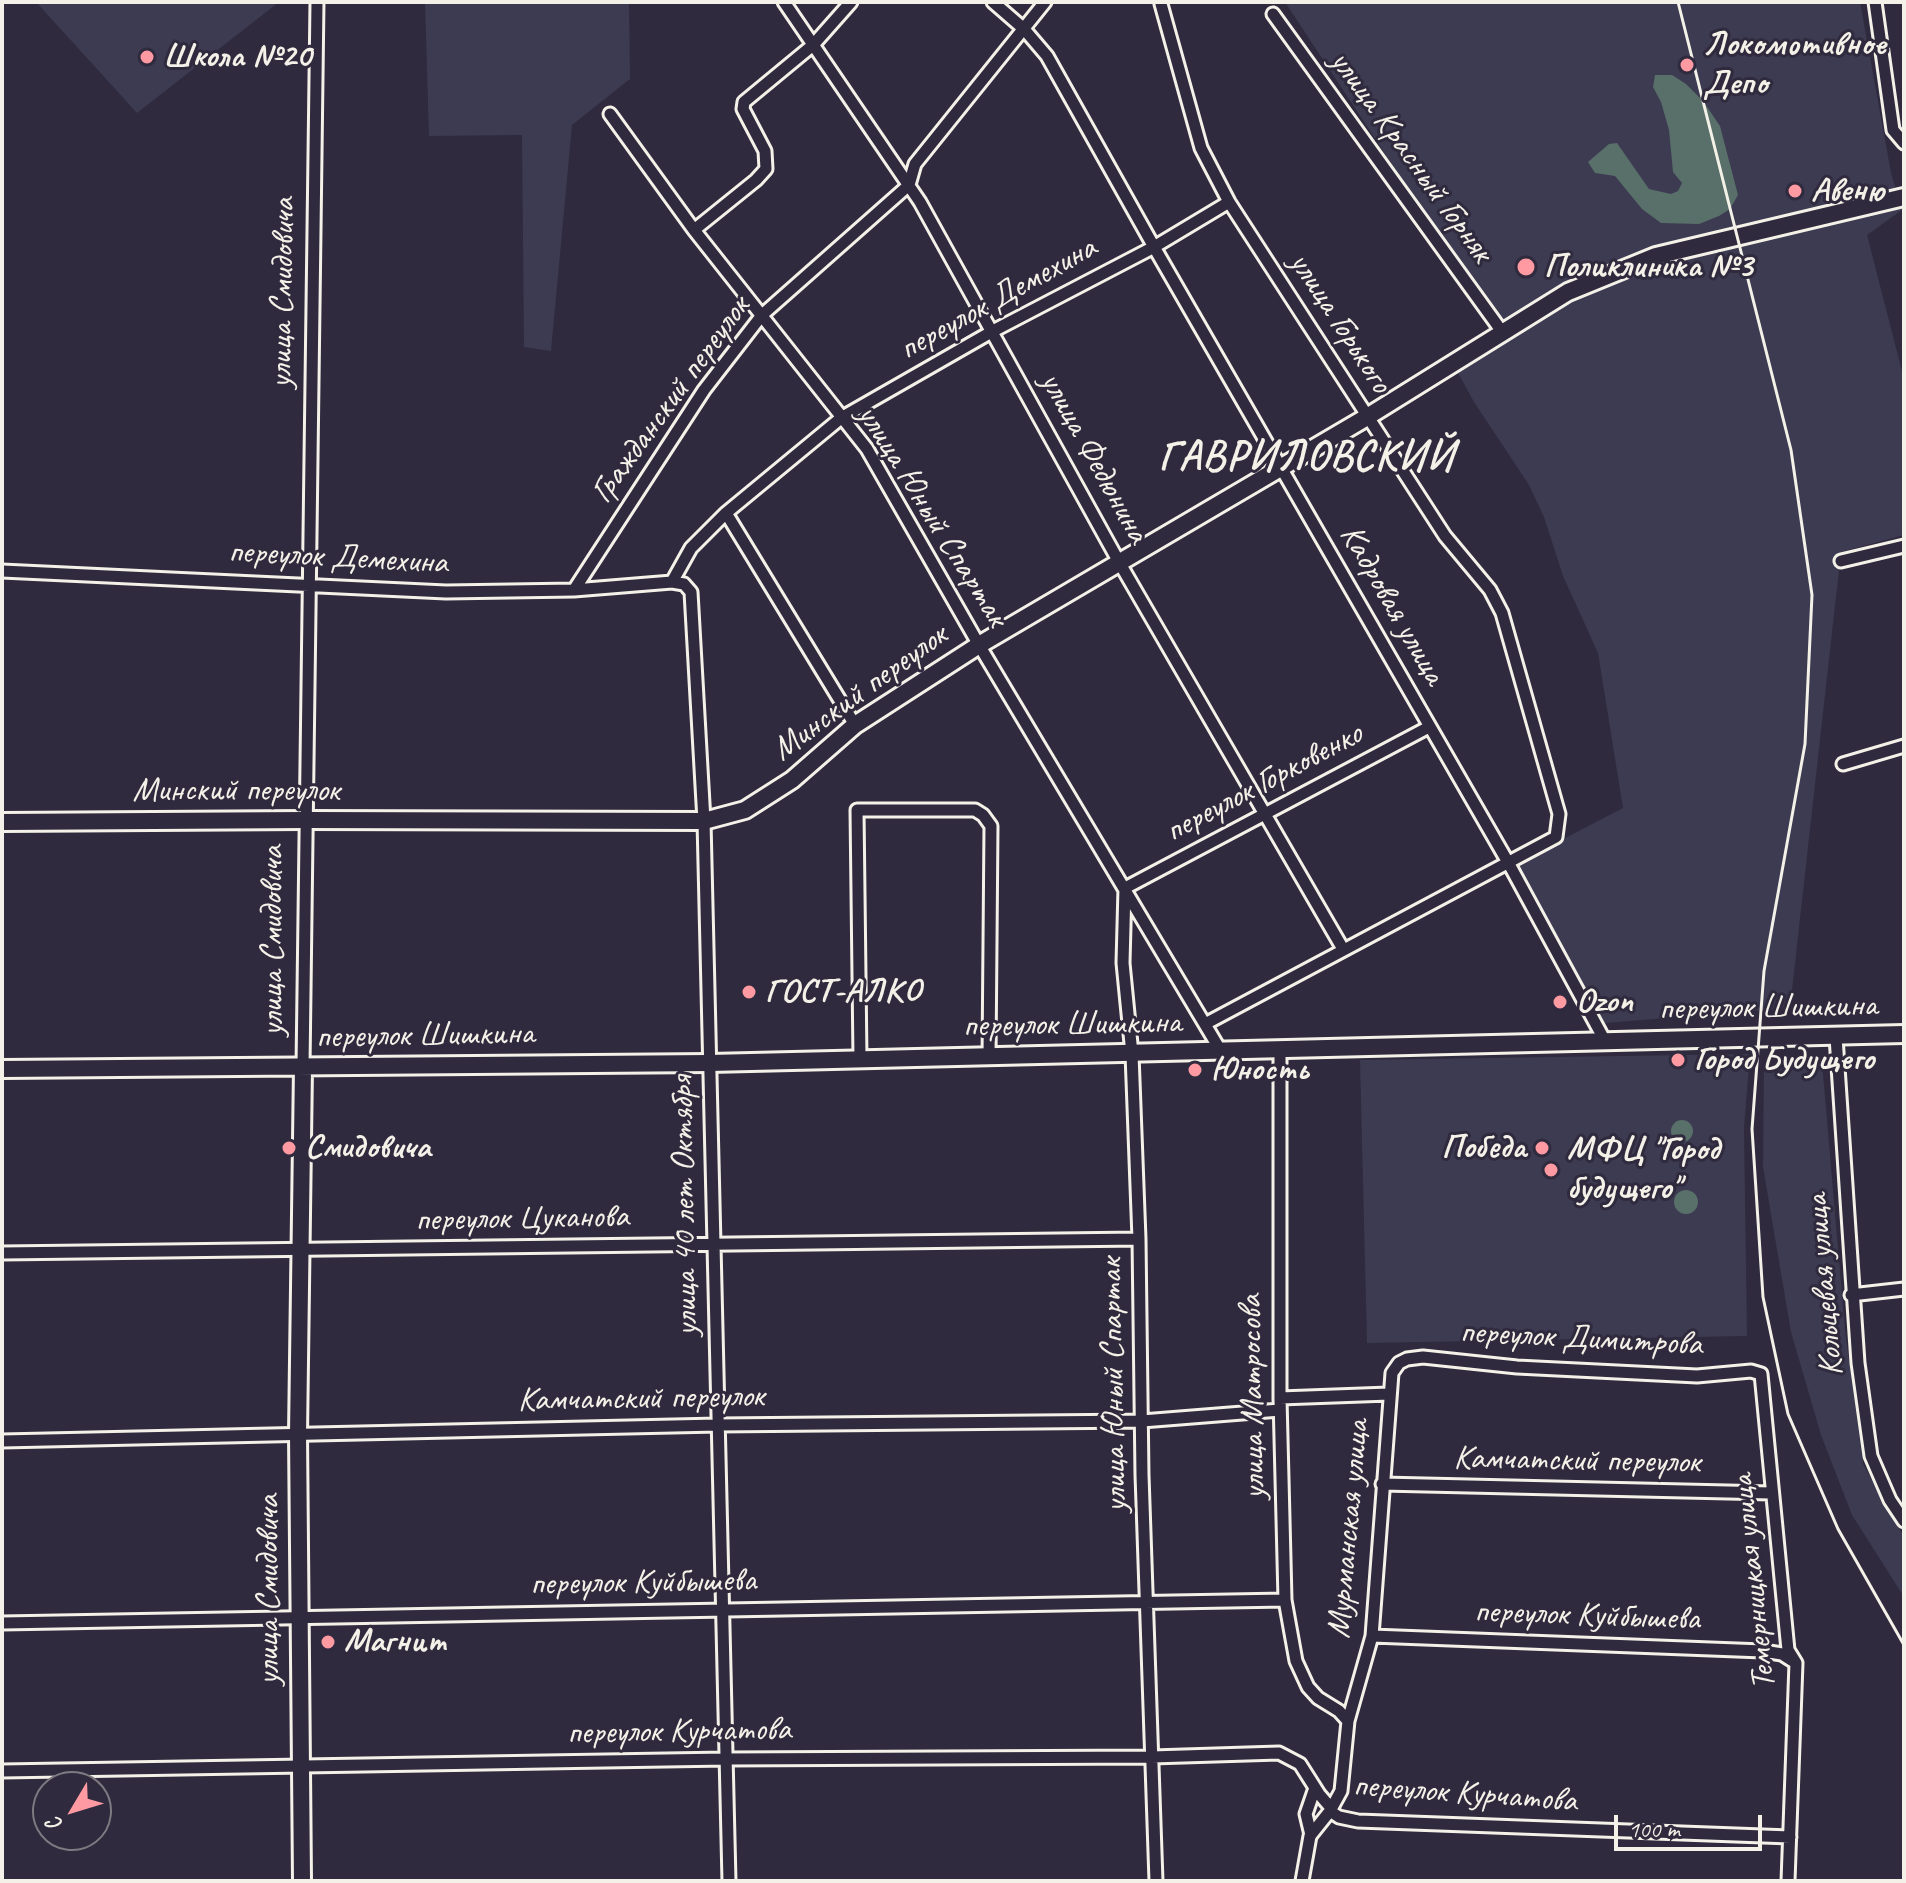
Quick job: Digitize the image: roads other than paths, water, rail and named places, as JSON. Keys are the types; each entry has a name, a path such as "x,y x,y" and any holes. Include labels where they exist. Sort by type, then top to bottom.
{"street":[{"name":"улица Смидовича","path":"302,1881 298,1434 317,2"},
{"name":"улица Федюнина","path":"784,2 909,185 1119,562 1343,949"},
{"path":"694,230 766,169 765,151 743,109 744,102 813,45 851,2"},
{"name":"Кадровая улица","path":"993,2 1024,29 1047,56 1509,864 1605,1041"},
{"name":"Гражданский переулок","path":"574,590 704,390 762,315 909,185 915,164 1045,2"},
{"path":"1875,2 1893,130 1904,143"},
{"name":"улица Горького","path":"1161,4 1201,148 1229,202 1445,536 1490,590 1502,613 1559,814 1556,837"},
{"name":"улица Красный Горняк","path":"1273,14 1503,333"},
{"name":"улица Юный Спартак","path":"610,114 694,230 867,449 979,645 1222,1053"},
{"name":"Минский переулок","path":"2,822 704,821 745,810 792,780 855,725 979,645 1367,417 1568,292 1656,256 1904,197"},
{"name":"переулок Демехина","path":"2,571 446,592 574,590 672,582 691,548 726,513 841,418 993,331 1154,247 1229,202"},
{"path":"726,513 855,725"},
{"path":"1841,561 1904,546"},
{"name":"улица 40 лет Октября","path":"672,582 684,584 691,592 704,821 729,1881"},
{"name":"переулок Горковенко","path":"1125,888 1429,727"},
{"path":"1843,764 1904,746"},
{"path":"860,1059 857,810 975,810 991,826 989,1058"},
{"name":"переулок Шишкина","path":"1205,1024 1556,837"},
{"name":"улица Юный Спартак","path":"1125,888 1123,963 1132,1054 1139,1239 1156,1881"},
{"name":"переулок Шишкина","path":"2,1069 989,1058 1904,1034"},
{"name":"Кольцевая улица","path":"1836,1037 1851,1295 1871,1456 1890,1500 1904,1521"},
{"name":"улица Матросова","path":"1280,1050 1280,1404 1285,1600 1296,1661 1308,1687 1348,1721"},
{"name":"переулок Цуканова","path":"2,1253 1139,1239"},
{"path":"1851,1295 1904,1289"},
{"name":"переулок Димитрова","path":"1399,1363 1423,1357 1517,1367 1697,1376 1751,1371 1761,1374"},
{"name":"Мурманская улица","path":"1302,1881 1311,1835 1341,1791 1348,1721 1372,1636 1389,1394 1392,1373 1399,1363"},
{"name":"Темерницкая улица","path":"1761,1374 1788,1650 1796,1663 1788,1881"},
{"path":"1280,1404 1389,1394"},
{"name":"Камчатский переулок","path":"2,1441 718,1425 1142,1421 1280,1404"},
{"name":"Камчатский переулок","path":"1382,1484 1771,1493"},
{"name":"переулок Куйбышева","path":"2,1623 1285,1600"},
{"name":"переулок Куйбышева","path":"1372,1636 1763,1651 1782,1654 1796,1663"},
{"name":"переулок Курчатова","path":"2,1771 1279,1753 1300,1764 1339,1817 1358,1821 1790,1837"},
{"path":"1311,1835 1306,1814 1315,1788"}],"railway":[{"path":"1678,2 1791,450 1812,595 1805,744 1764,971 1752,1129 1763,1297 1788,1414 1838,1529 1904,1645"}],"place":[{"name":"Школа №20","path":"147,57"},
{"name":"Локомотивное Депо","path":"1687,65"},
{"name":"Авеню","path":"1795,191"},
{"name":"Поликлиника №3","path":"1526,267"},
{"name":"ГОСТ-АЛКО","path":"749,992"},
{"name":"Ozon","path":"1560,1002"},
{"name":"Город Будущего","path":"1678,1060"},
{"name":"Юность","path":"1195,1070"},
{"name":"Смидовича","path":"289,1148"},
{"name":"Победа","path":"1542,1148"},
{"name":"МФЦ \"Город будущего\"","path":"1551,1170"},
{"name":"Магнит","path":"328,1642"}],"district":[{"name":"ГАВРИЛОВСКИЙ","path":"1307,458"}]}
